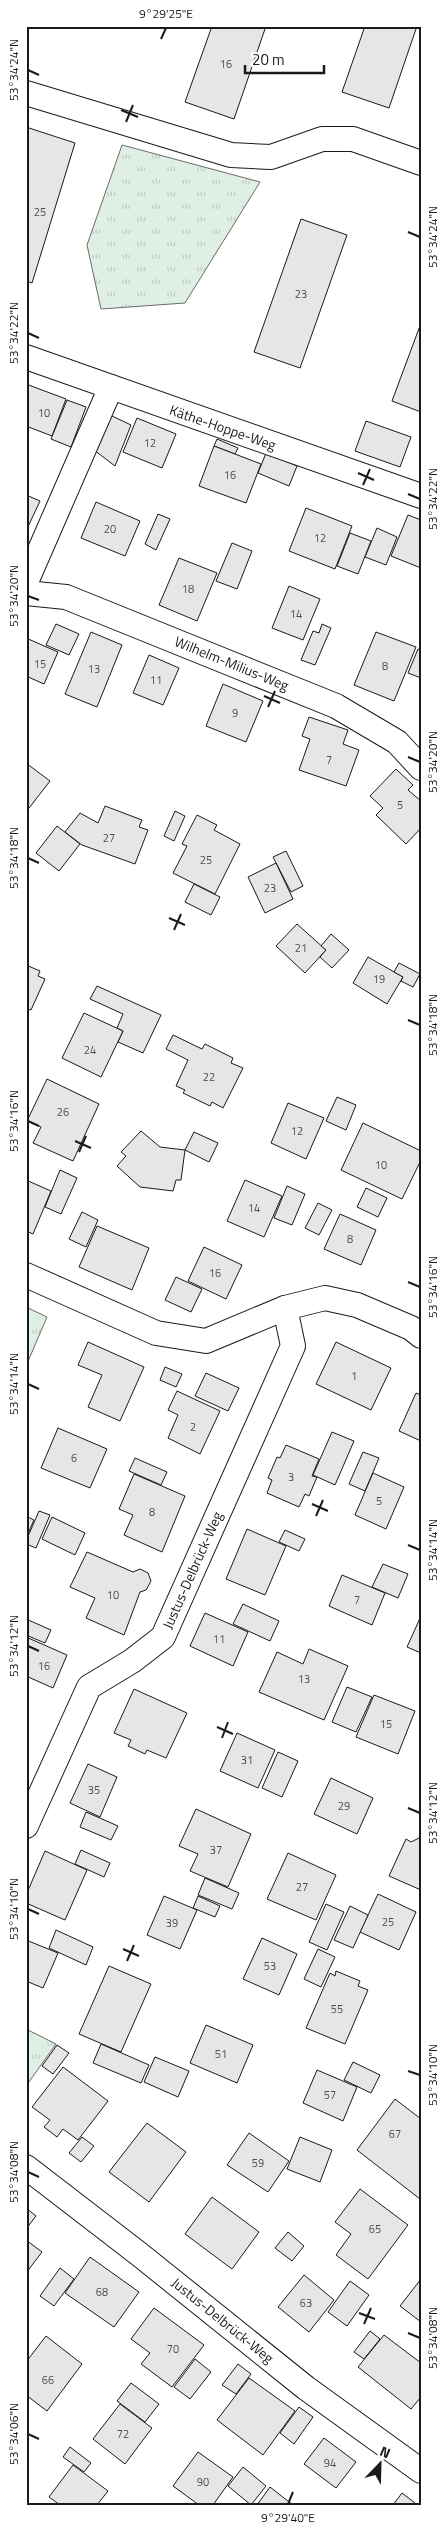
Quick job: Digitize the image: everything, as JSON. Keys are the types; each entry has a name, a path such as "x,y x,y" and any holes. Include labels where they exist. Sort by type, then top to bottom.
{"street":[{"path":"26,92 231,155 271,156 322,139 352,139 421,162"},
{"name":"Käthe-Hoppe-Weg","path":"26,357 421,496"},
{"path":"26,582 111,387"},
{"name":"Wilhelm-Milius-Weg","path":"26,593 66,597 336,706 397,742 421,768"},
{"path":"26,1275 156,1333 206,1341 285,1308 325,1298 357,1305 380,1314 410,1328 421,1336"},
{"name":"Justus-Delbrück-Weg","path":"26,1826 90,1687 132,1662 162,1636 293,1346 285,1308"},
{"name":"Justus-Delbrück-Weg","path":"26,2167 139,2254 306,2388 421,2471"}],"green space":[{"path":"122,145 260,182 185,303 101,309 87,245"},
{"path":"26,1307 47,1317 26,1366"},
{"path":"26,2029 56,2044 26,2086"}],"building":[{"path":"212,26 266,26 234,119 185,102"},
{"path":"365,26 417,26 389,108 342,92"},
{"path":"26,127 75,143 32,283 26,281"},
{"path":"301,219 347,235 300,368 254,352"},
{"path":"421,323 421,412 392,401"},
{"path":"26,384 66,399 52,436 26,426"},
{"path":"67,400 86,407 71,447 51,439"},
{"path":"110,415 131,425 115,466 94,450"},
{"path":"137,418 176,434 162,468 123,452"},
{"path":"366,421 411,437 400,467 355,451"},
{"path":"217,439 238,448 235,454 214,446"},
{"path":"214,446 261,464 246,503 199,486"},
{"path":"266,453 297,466 289,486 258,473"},
{"path":"26,495 40,501 26,531"},
{"path":"96,502 140,521 125,556 81,538"},
{"path":"306,508 352,526 335,569 289,551"},
{"path":"158,514 170,519 156,550 145,544"},
{"path":"408,515 421,520 421,568 391,556"},
{"path":"377,528 397,537 386,565 365,557"},
{"path":"350,533 371,541 358,574 337,566"},
{"path":"232,543 252,551 237,589 216,581"},
{"path":"179,558 217,573 197,621 159,605"},
{"path":"289,586 320,599 303,640 272,628"},
{"path":"56,624 79,634 69,655 46,645"},
{"path":"322,624 331,628 315,665 301,660 313,631 319,633"},
{"path":"91,632 122,645 97,707 65,694"},
{"path":"376,632 416,647 394,701 354,685"},
{"path":"26,638 58,652 44,684 26,676"},
{"path":"418,649 421,650 421,678 408,673"},
{"path":"149,655 179,668 163,705 133,693"},
{"path":"223,684 263,701 246,742 206,726"},
{"path":"309,717 348,730 343,744 359,750 346,786 299,770 310,739 302,736"},
{"path":"26,763 50,781 26,812"},
{"path":"396,769 413,785 408,790 421,801 421,828 406,844 376,815 383,808 370,796"},
{"path":"105,806 142,820 139,827 148,830 135,864 82,845 65,832 80,813 98,823"},
{"path":"175,811 185,816 174,841 164,836"},
{"path":"197,815 217,825 214,830 240,844 215,894 173,873 187,846 182,844"},
{"path":"57,826 80,844 59,871 36,853"},
{"path":"286,851 303,886 291,892 273,857"},
{"path":"276,863 293,899 265,913 248,877"},
{"path":"194,884 220,897 211,915 185,902"},
{"path":"297,924 326,950 305,973 276,946"},
{"path":"331,934 349,950 332,968 320,957 326,950 321,946"},
{"path":"368,957 403,977 387,1004 353,983"},
{"path":"399,963 420,974 413,987 401,981 403,977 394,972"},
{"path":"26,965 40,971 38,976 45,979 31,1010 26,1008"},
{"path":"97,986 161,1015 143,1053 118,1042 123,1031 117,1028 123,1014 90,999"},
{"path":"84,1013 123,1031 101,1077 62,1058"},
{"path":"173,1035 202,1049 205,1044 233,1058 231,1063 243,1068 223,1108 212,1102 210,1106 183,1093 185,1090 176,1086 188,1060 166,1049"},
{"path":"47,1079 99,1104 73,1161 33,1143 41,1127 27,1121"},
{"path":"337,1097 356,1105 346,1130 326,1121"},
{"path":"288,1103 324,1118 306,1159 271,1143"},
{"path":"363,1123 421,1151 421,1160 402,1199 341,1170"},
{"path":"141,1131 160,1147 185,1150 181,1180 176,1180 173,1191 140,1187 117,1166 126,1156 121,1152"},
{"path":"194,1132 218,1143 209,1162 185,1150"},
{"path":"60,1170 77,1178 61,1214 45,1207"},
{"path":"26,1180 51,1191 33,1234 26,1231"},
{"path":"245,1180 282,1196 264,1237 227,1221"},
{"path":"287,1186 305,1194 292,1225 274,1218"},
{"path":"366,1188 387,1198 378,1217 357,1207"},
{"path":"318,1203 332,1210 319,1235 305,1228"},
{"path":"82,1212 98,1220 86,1247 69,1239"},
{"path":"340,1214 376,1230 361,1265 324,1249"},
{"path":"97,1226 149,1248 132,1290 79,1267"},
{"path":"204,1247 242,1265 226,1299 188,1281"},
{"path":"176,1277 202,1289 191,1312 165,1300"},
{"path":"88,1342 144,1367 120,1421 88,1407 102,1375 78,1365"},
{"path":"336,1342 391,1368 371,1410 316,1384"},
{"path":"165,1367 182,1374 176,1387 160,1380"},
{"path":"206,1373 239,1388 228,1411 195,1396"},
{"path":"177,1391 220,1411 200,1454 168,1438 178,1415 168,1410"},
{"path":"416,1393 421,1395 421,1441 399,1431"},
{"path":"58,1428 107,1449 90,1488 41,1468"},
{"path":"332,1432 354,1441 335,1485 313,1475"},
{"path":"286,1445 319,1459 312,1476 317,1477 309,1496 305,1494 299,1507 267,1493 272,1480 268,1478 277,1457 280,1458"},
{"path":"363,1452 379,1458 365,1491 349,1484"},
{"path":"135,1458 167,1472 161,1485 129,1471"},
{"path":"373,1473 404,1487 386,1529 355,1515"},
{"path":"134,1474 185,1496 162,1552 124,1535 133,1515 119,1509"},
{"path":"39,1511 50,1515 36,1548 26,1544 26,1541"},
{"path":"26,1516 34,1520 26,1538"},
{"path":"52,1517 85,1533 75,1555 42,1539"},
{"path":"247,1529 286,1546 265,1595 226,1579"},
{"path":"285,1530 305,1539 299,1551 279,1542"},
{"path":"87,1552 133,1572 140,1569 148,1573 151,1581 146,1590 140,1592 124,1635 86,1618 95,1598 70,1587"},
{"path":"383,1564 408,1574 398,1598 372,1587"},
{"path":"342,1575 385,1593 372,1625 329,1606"},
{"path":"243,1604 279,1621 270,1641 233,1624"},
{"path":"205,1613 248,1632 233,1666 190,1646"},
{"path":"421,1616 421,1653 407,1647"},
{"path":"26,1619 51,1630 45,1643 26,1635"},
{"path":"26,1637 67,1655 53,1688 26,1676"},
{"path":"309,1649 348,1666 324,1720 259,1692 277,1652 303,1664"},
{"path":"347,1687 372,1697 356,1732 332,1722"},
{"path":"134,1689 187,1713 166,1758 147,1750 145,1754 128,1746 131,1740 114,1733"},
{"path":"374,1695 415,1711 398,1754 356,1737"},
{"path":"237,1733 275,1750 258,1788 220,1771"},
{"path":"278,1752 298,1761 282,1797 262,1788"},
{"path":"88,1764 117,1777 100,1817 70,1803"},
{"path":"331,1778 373,1798 357,1834 314,1814"},
{"path":"196,1809 251,1834 228,1887 190,1871 198,1854 179,1846"},
{"path":"86,1812 118,1826 111,1840 80,1827"},
{"path":"421,1837 421,1890 389,1876 406,1839 411,1842"},
{"path":"81,1850 110,1863 104,1877 75,1864"},
{"path":"45,1851 87,1870 65,1920 26,1903 26,1895"},
{"path":"288,1853 336,1875 316,1920 267,1899"},
{"path":"205,1878 239,1893 232,1909 198,1895"},
{"path":"378,1894 416,1912 399,1950 360,1932"},
{"path":"164,1896 197,1910 180,1949 147,1935"},
{"path":"198,1896 220,1906 215,1917 193,1908"},
{"path":"326,1904 344,1912 327,1950 309,1942"},
{"path":"350,1906 368,1915 353,1948 334,1940"},
{"path":"56,1930 93,1947 86,1965 49,1948"},
{"path":"262,1938 297,1954 279,1995 243,1979"},
{"path":"26,1940 58,1953 43,1988 26,1981"},
{"path":"318,1949 335,1957 321,1987 304,1979"},
{"path":"109,1966 151,1984 121,2052 79,2034"},
{"path":"336,1971 360,1981 358,1986 368,1990 345,2044 306,2028 330,1973 335,1976"},
{"path":"206,2025 253,2045 237,2083 190,2063"},
{"path":"101,2044 149,2065 141,2083 93,2063"},
{"path":"57,2045 69,2053 53,2074 42,2066"},
{"path":"155,2057 189,2071 178,2097 144,2082"},
{"path":"353,2062 380,2075 371,2093 344,2080"},
{"path":"63,2067 108,2101 78,2140 63,2129 57,2137 44,2127 50,2120 32,2107"},
{"path":"317,2070 357,2087 343,2121 303,2103"},
{"path":"395,2099 421,2119 420,2199 357,2150"},
{"path":"147,2123 186,2152 149,2202 109,2172"},
{"path":"249,2133 289,2161 268,2192 227,2165"},
{"path":"82,2137 94,2146 81,2162 69,2153"},
{"path":"300,2137 332,2150 320,2182 287,2169"},
{"path":"360,2189 408,2225 368,2279 336,2255 351,2234 335,2222"},
{"path":"212,2197 259,2232 232,2269 185,2234"},
{"path":"26,2208 36,2216 26,2229"},
{"path":"288,2232 304,2246 292,2261 275,2248"},
{"path":"26,2240 42,2252 26,2273"},
{"path":"90,2257 139,2292 114,2327 65,2293"},
{"path":"60,2268 74,2279 54,2306 40,2296"},
{"path":"304,2275 334,2300 309,2332 278,2307"},
{"path":"421,2279 421,2322 400,2306"},
{"path":"350,2281 369,2295 347,2326 328,2312"},
{"path":"154,2308 204,2345 172,2387 141,2364 150,2353 131,2339"},
{"path":"370,2331 380,2339 364,2359 354,2352"},
{"path":"384,2335 421,2363 421,2397 411,2409 358,2367"},
{"path":"46,2336 82,2364 47,2411 26,2395 26,2362"},
{"path":"195,2359 211,2372 190,2399 174,2387"},
{"path":"238,2364 251,2374 236,2394 222,2385"},
{"path":"249,2378 295,2411 263,2455 217,2420"},
{"path":"131,2383 159,2404 145,2422 117,2401"},
{"path":"120,2404 152,2428 125,2464 93,2439"},
{"path":"299,2407 313,2417 294,2444 280,2433"},
{"path":"324,2438 356,2462 336,2488 304,2464"},
{"path":"70,2447 91,2463 84,2472 63,2457"},
{"path":"198,2452 233,2477 213,2505 199,2505 173,2486"},
{"path":"73,2465 108,2491 97,2505 60,2505 49,2497"},
{"path":"243,2467 266,2486 251,2505 228,2486"},
{"path":"270,2487 293,2505 257,2505"},
{"path":"402,2493 415,2503 417,2505 393,2505"}]}
